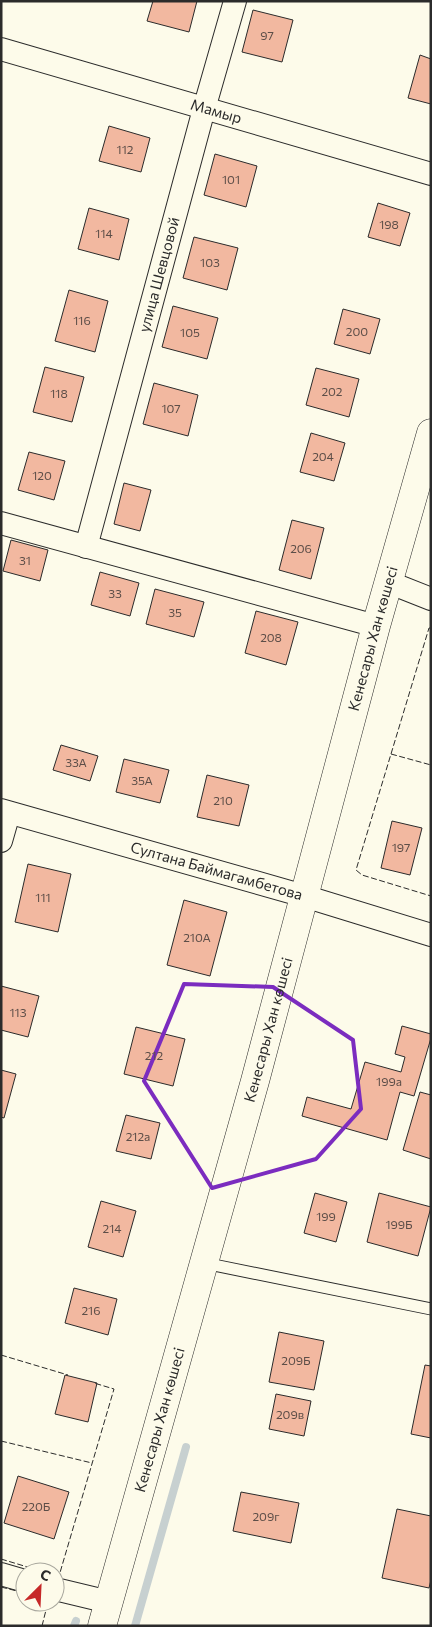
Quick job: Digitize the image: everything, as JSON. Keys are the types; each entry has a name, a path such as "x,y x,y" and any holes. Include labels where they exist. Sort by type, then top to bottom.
{"main road":[{"name":"Кенесары Хан көшесі","path":"105,1614 255,1081 376,626 431,433"}],"street":[{"name":"улица Шевцовой","path":"86,547 235,1"},
{"name":"Мамыр","path":"1,49 431,174"},
{"path":"1,523 376,626"},
{"path":"388,582 431,599"},
{"path":"1,841 5,812"},
{"name":"Султана Баймагамбетова","path":"5,812 304,896 431,935"},
{"path":"1,1574 15,1578"},
{"path":"65,1594 105,1614"}],"lane":[{"path":"204,1263 431,1309"}],"highlighted area":[{"path":"184,984 273,987 353,1040 361,1109 316,1159 212,1188 144,1081"}],"building":[{"path":"153,1 197,1 189,32 147,21"},
{"path":"253,10 293,20 282,62 242,52"},
{"path":"420,55 431,59 431,104 408,98"},
{"path":"109,126 150,138 141,172 99,161"},
{"path":"215,154 257,166 246,207 204,195"},
{"path":"378,203 410,213 400,246 368,237"},
{"path":"89,208 129,219 119,260 78,249"},
{"path":"194,237 238,248 227,290 183,278"},
{"path":"69,290 108,301 95,352 55,341"},
{"path":"173,306 218,318 207,359 162,347"},
{"path":"343,309 380,319 370,354 334,344"},
{"path":"45,367 84,377 72,422 33,412"},
{"path":"316,368 359,379 349,417 306,405"},
{"path":"154,383 198,395 188,436 143,424"},
{"path":"311,433 345,443 334,481 300,472"},
{"path":"29,452 65,461 54,500 18,490"},
{"path":"124,483 151,490 140,531 114,524"},
{"path":"292,520 324,528 311,579 279,570"},
{"path":"11,540 48,550 40,581 3,571"},
{"path":"100,572 139,583 130,616 91,605"},
{"path":"155,589 204,602 194,637 146,624"},
{"path":"256,611 298,622 286,665 245,653"},
{"path":"61,745 98,756 90,781 53,770"},
{"path":"124,759 169,770 160,803 116,792"},
{"path":"207,775 249,785 239,826 197,817"},
{"path":"392,821 422,828 410,875 381,868"},
{"path":"28,864 71,874 58,932 15,922"},
{"path":"184,900 227,912 210,976 167,965"},
{"path":"1,986 39,996 28,1037 1,1030"},
{"path":"402,1026 431,1034 431,1038 414,1096 400,1092 387,1140 302,1116 307,1097 351,1109 365,1062 401,1072 405,1057 395,1054"},
{"path":"136,1027 185,1039 173,1086 124,1074"},
{"path":"1,1070 16,1074 4,1118 1,1117"},
{"path":"420,1092 431,1095 431,1159 403,1150"},
{"path":"126,1115 160,1123 151,1159 116,1151"},
{"path":"315,1193 347,1202 336,1242 304,1233"},
{"path":"379,1193 431,1207 418,1256 367,1242"},
{"path":"101,1201 136,1211 123,1257 88,1247"},
{"path":"74,1288 117,1299 108,1335 65,1323"},
{"path":"279,1332 324,1341 314,1390 269,1382"},
{"path":"425,1365 431,1366 431,1438 411,1434"},
{"path":"65,1375 97,1383 88,1422 55,1414"},
{"path":"276,1394 311,1401 304,1436 269,1429"},
{"path":"18,1476 69,1492 54,1539 4,1523"},
{"path":"241,1492 299,1503 291,1543 233,1531"},
{"path":"397,1509 431,1516 431,1580 429,1588 382,1578"}],"waterway":[{"path":"135,1626 186,1447"},
{"path":"74,1626 76,1621"}],"fence":[{"path":"431,628 429,628 356,870 362,875 431,896"},
{"path":"391,754 431,765"},
{"path":"1,1355 68,1375"},
{"path":"63,1562 114,1389 94,1383"},
{"path":"1,1441 92,1463"},
{"path":"1,1559 15,1563"},
{"path":"1,1587 15,1590"},
{"path":"42,1626 46,1612"}]}
